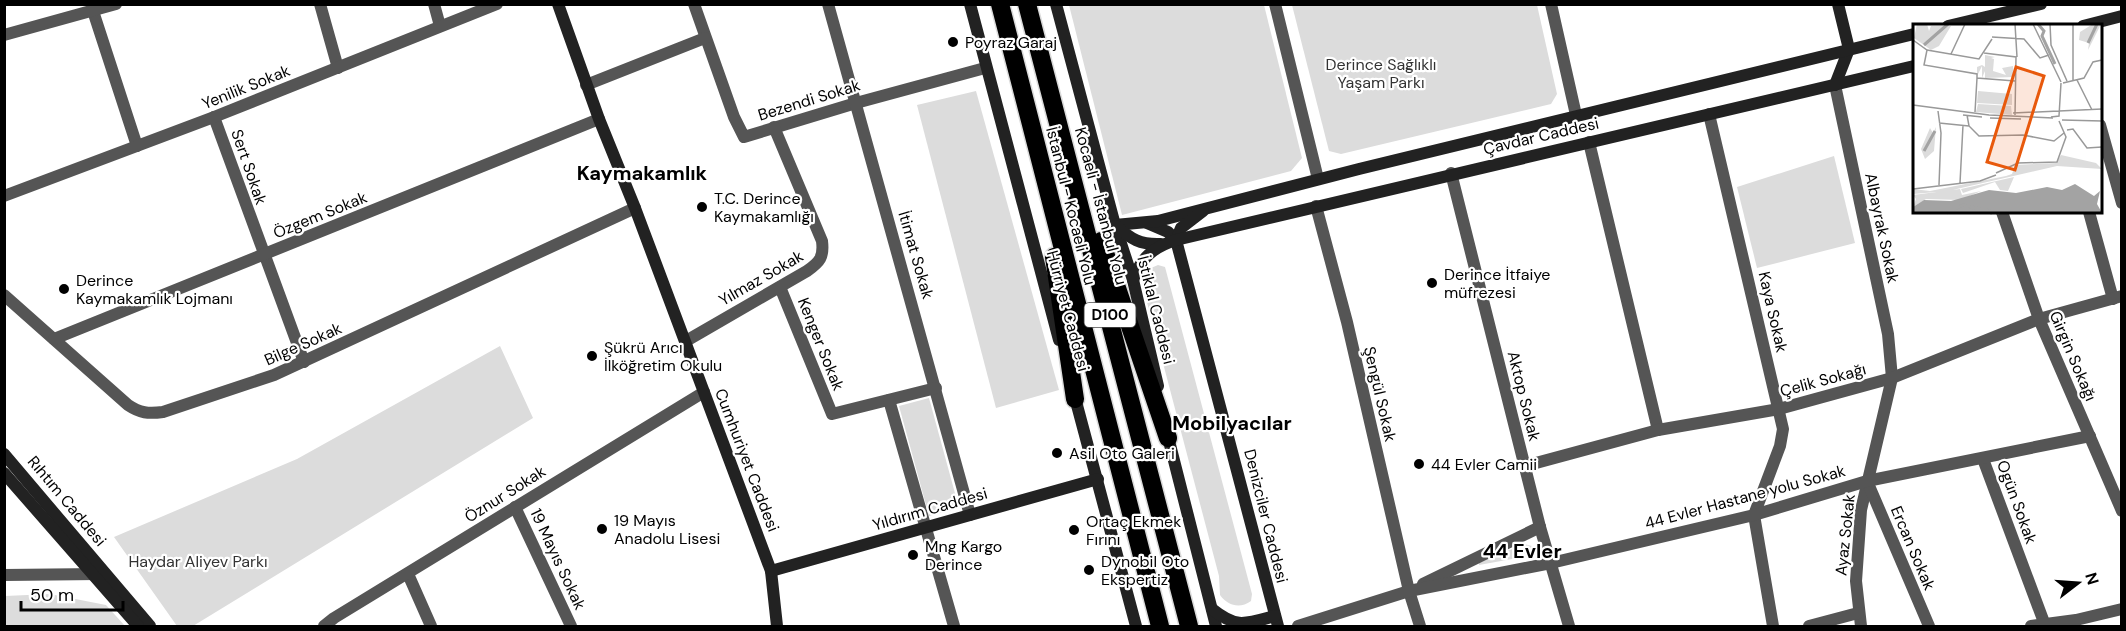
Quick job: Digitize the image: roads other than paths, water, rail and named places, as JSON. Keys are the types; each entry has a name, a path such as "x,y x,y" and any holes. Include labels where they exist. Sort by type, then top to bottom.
{"highway":[{"name":"İstanbul - Kocaeli Yolu","path":"1000,4 1160,627"},
{"name":"Kocaeli - İstanbul Yolu","path":"1027,4 1189,627"},
{"path":"1057,114 1168,438"},
{"path":"1044,177 1075,399"}],"main road":[{"name":"Cumhuriyet Caddesi","path":"558,4 598,119 686,341 771,571 777,627"},
{"name":"Hürriyet Caddesi","path":"970,4 985,68 1098,479 1136,627"},
{"name":"İstiklal Caddesi","path":"1056,4 1115,225 1133,280 1168,438 1216,627"},
{"path":"1835,85 1849,49 1838,4"},
{"path":"1964,23 2041,4"},
{"path":"2091,24 2121,16"},
{"name":"Çavdar Caddesi","path":"1115,225 1146,223 1576,115 1913,34"},
{"name":"Çavdar Caddesi","path":"1115,225 1132,241 1147,245 1170,242 1451,173 1913,66"},
{"name":"Çavdar Caddesi","path":"1133,280 1141,262 1151,250 1170,242 1181,228 1210,207"},
{"path":"1146,223 1168,232 1170,242"},
{"name":"Denizciler Caddesi","path":"1170,242 1276,621"},
{"name":"Rıhtım Caddesi","path":"4,454 150,627"},
{"name":"Rıhtım Caddesi","path":"4,473 138,627"},
{"name":"Yıldırım Caddesi","path":"771,571 1098,479"},
{"path":"1212,609 1234,623 1244,626 1276,621"}],"street":[{"path":"4,35 116,4"},
{"path":"320,4 338,68"},
{"path":"434,4 440,26"},
{"name":"Yenilik Sokak","path":"4,196 214,117 497,4"},
{"name":"Bezendi Sokak","path":"694,4 744,137 856,103 985,68"},
{"name":"İtimat Sokak","path":"828,4 970,515"},
{"path":"1275,4 1318,179"},
{"path":"1551,4 1576,115"},
{"path":"93,11 137,146"},
{"path":"586,85 705,38"},
{"name":"Albayrak Sokak","path":"1835,85 1888,334 1893,378"},
{"name":"Kaya Sokak","path":"1709,114 1783,429 1780,446 1754,515"},
{"name":"Sert Sokak","path":"214,117 263,256 304,362"},
{"name":"Özgem Sokak","path":"54,339 598,119"},
{"name":"Yılmaz Sokak","path":"686,341 816,266 822,256 823,249 774,127"},
{"path":"2102,132 2121,203"},
{"path":"1589,142 1658,430"},
{"name":"Aktop Sokak","path":"1451,173 1540,527 1569,627"},
{"name":"Şengül Sokak","path":"1316,206 1347,322 1409,591 1420,627"},
{"name":"Bilge Sokak","path":"4,295 128,405 138,412 148,414 210,398 304,362 635,208"},
{"name":"Girgin Sokağı","path":"2002,213 2039,319 2121,511"},
{"path":"2089,213 2117,298"},
{"name":"Kenger Sokak","path":"780,287 832,414 936,388"},
{"name":"Çelik Sokağı","path":"1525,466 1658,430 1779,409 1893,378 2039,319 2117,298"},
{"name":"Ayaz Sokak","path":"1861,627 1858,613 1857,539 1893,378"},
{"name":"Öznur Sokak","path":"324,627 514,507 704,392"},
{"path":"889,400 954,627"},
{"name":"44 Evler Hastane yolu Sokak","path":"1298,627 1409,591 1551,563 1754,515 1868,482 2090,436"},
{"name":"Ogün Sokak","path":"1983,459 2045,625"},
{"name":"Ercan Sokak","path":"1868,482 1929,627"},
{"name":"19 Mayıs Sokak","path":"514,507 571,627"},
{"path":"1754,515 1773,627"},
{"name":"44 Evler Hastane yolu Sokak","path":"1409,591 1540,527"},
{"path":"4,575 106,574"},
{"path":"408,574 431,627"},
{"path":"2031,627 2121,609"},
{"path":"1809,627 1858,613"}],"place":[{"name":"Poyraz Garaj","path":"953,42"},
{"name":"T.C. Derince Kaymakamlığı","path":"702,207"},
{"name":"Derince İtfaiye müfrezesi","path":"1432,283"},
{"name":"Derince Kaymakamlık Lojmanı","path":"64,289"},
{"name":"Şükrü Arıcı İlköğretim Okulu","path":"592,356"},
{"name":"Asil Oto Galeri","path":"1057,453"},
{"name":"44 Evler Camii","path":"1419,464"},
{"name":"19 Mayıs Anadolu Lisesi","path":"602,529"},
{"name":"Ortaç Ekmek Fırını","path":"1074,530"},
{"name":"Mng Kargo Derince","path":"913,555"},
{"name":"Dynobil Oto Ekspertiz","path":"1089,570"}],"district":[{"name":"Kaymakamlık","path":"642,173"},
{"name":"Mobilyacılar","path":"1232,423"},
{"name":"44 Evler","path":"1522,551"}],"park label":[{"name":"Derince Sağlıklı Yaşam Parkı","path":"1381,73"},
{"name":"Haydar Aliyev Parkı","path":"198,561"}]}
